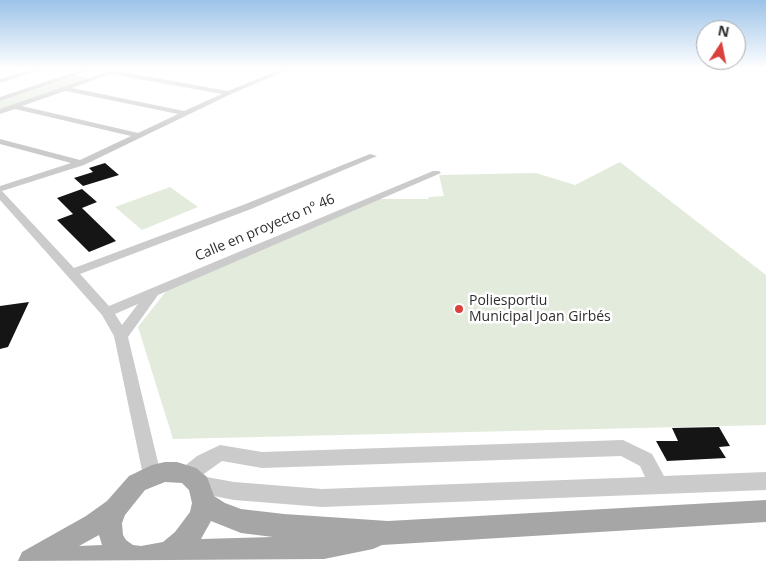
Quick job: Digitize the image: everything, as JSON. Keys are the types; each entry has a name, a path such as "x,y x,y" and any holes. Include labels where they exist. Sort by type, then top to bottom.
{"main road":[{"path":"128,556 117,549 111,537 110,523 115,509 124,495 137,484 152,475 165,472 177,472 197,487 218,512 241,521 388,533 766,511"},
{"path":"40,561 128,556 141,559 171,550 184,541 194,529 201,516 197,487"},
{"path":"31,561 94,524 115,509"},
{"path":"171,550 196,552 324,547 388,533"}],"street":[{"path":"0,112 51,94"},
{"path":"91,94 186,114"},
{"path":"0,190 81,163 229,94"},
{"path":"16,106 140,136"},
{"path":"0,141 81,163"},
{"path":"72,273 247,207 373,156"},
{"name":"Calle en proyecto nº 46","path":"107,312 436,173"},
{"path":"0,194 107,312 121,336 152,475"},
{"path":"121,336 153,293"},
{"path":"659,485 646,460 623,448 262,460 220,453 203,462 197,487 322,498 766,481"}],"shaded area":[{"path":"15,94 45,94 5,109 0,109 0,99"},
{"name":"Poliesportiu Municipal Joan Girbés","path":"620,162 766,275 766,425 173,439 138,327 167,290 379,199 428,199 429,197 444,196 439,175 536,173 575,185"},
{"path":"170,187 198,207 142,230 115,207"}],"building":[{"path":"105,163 119,175 83,186 74,178 93,172 89,168"},
{"path":"82,189 97,202 82,208 116,241 89,252 57,220 73,214 57,198"},
{"path":"29,302 8,347 0,349 0,306"},
{"path":"719,427 730,446 719,447 726,458 667,461 656,441 678,441 672,428"}],"place":[{"name":"Poliesportiu Municipal Joan Girbés","path":"459,309"}]}
